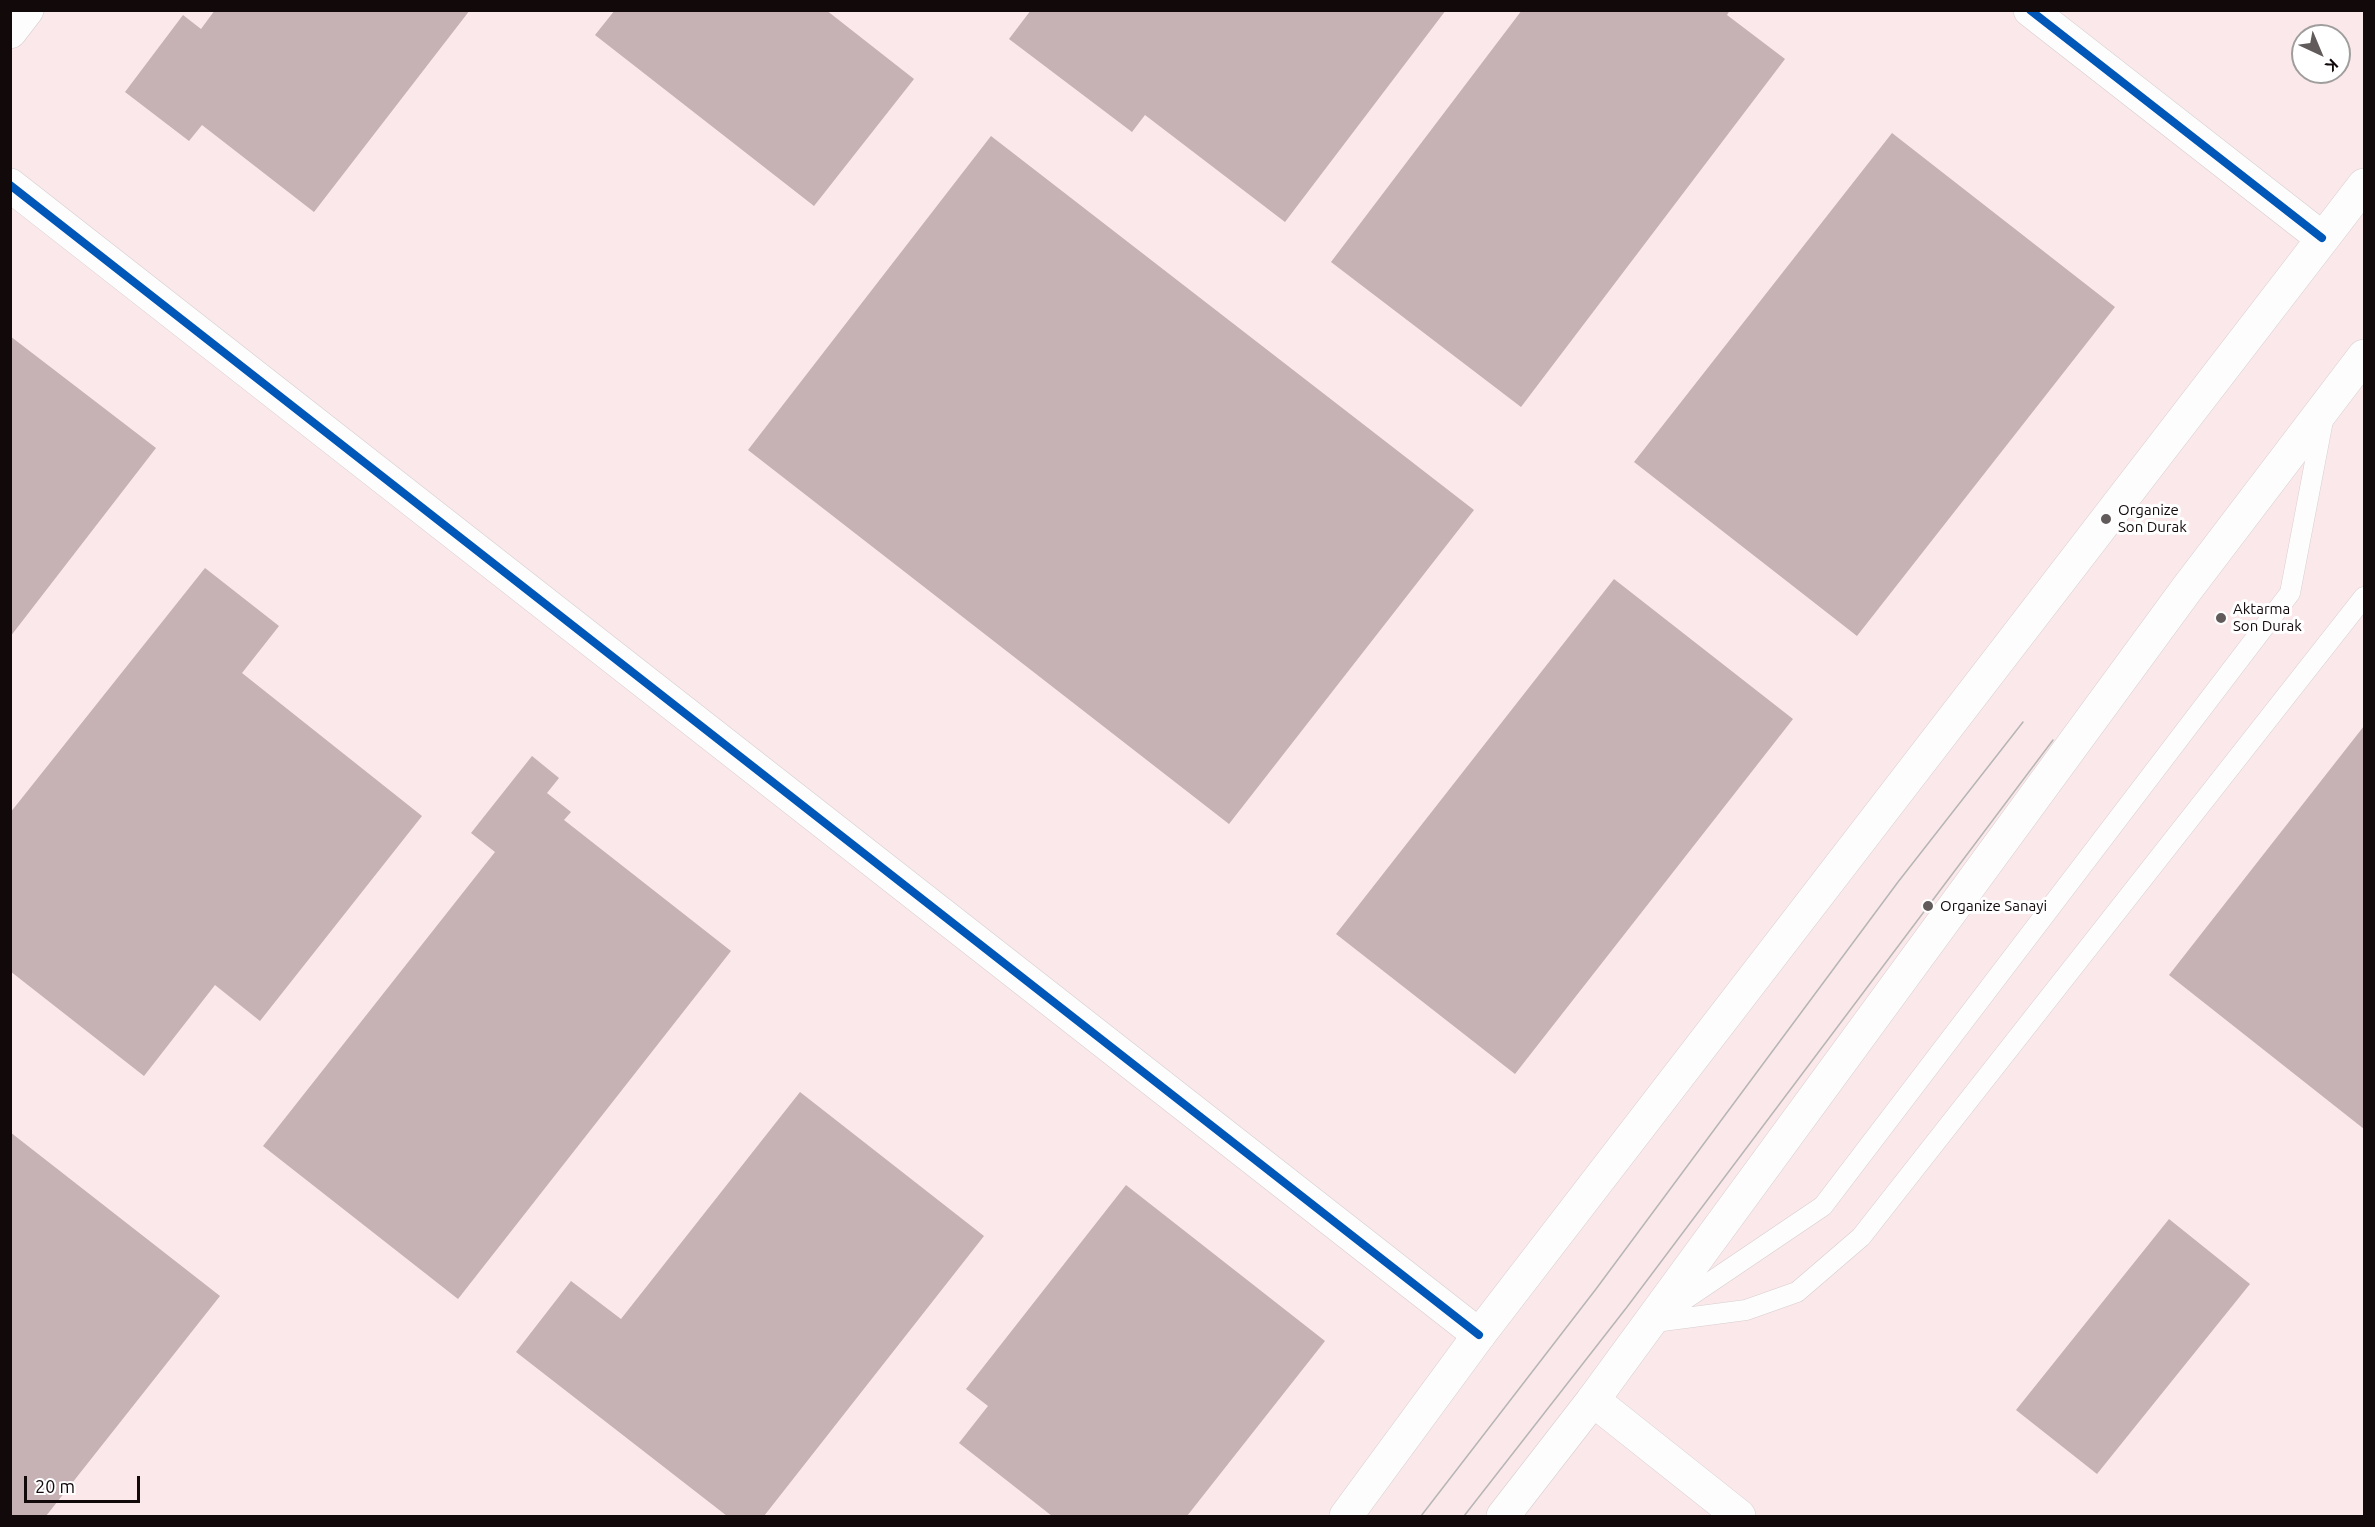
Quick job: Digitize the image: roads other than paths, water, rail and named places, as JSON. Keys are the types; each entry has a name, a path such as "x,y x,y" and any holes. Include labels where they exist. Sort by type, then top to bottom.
{"main road":[{"path":"10,32 27,10"},
{"path":"2030,10 2322,238"},
{"path":"10,184 1479,1335"},
{"path":"1346,1516 1479,1335 2364,185"},
{"path":"1503,1516 1593,1400 2186,590 2364,356"},
{"path":"1593,1400 1739,1516"}],"lane":[{"path":"1649,1323 1823,1206 2290,593 2326,406"},
{"path":"1649,1323 1746,1310 1797,1292 1861,1237 2364,597"}],"tram line":[{"path":"1421,1516 1596,1289 1898,882 2023,722"},
{"path":"1464,1516 1627,1307 2053,740"}],"place":[{"name":"Organize Son Durak","path":"2106,519"},
{"name":"Aktarma Son Durak","path":"2221,618"},
{"name":"Organize Sanayi","path":"1928,906"}]}
